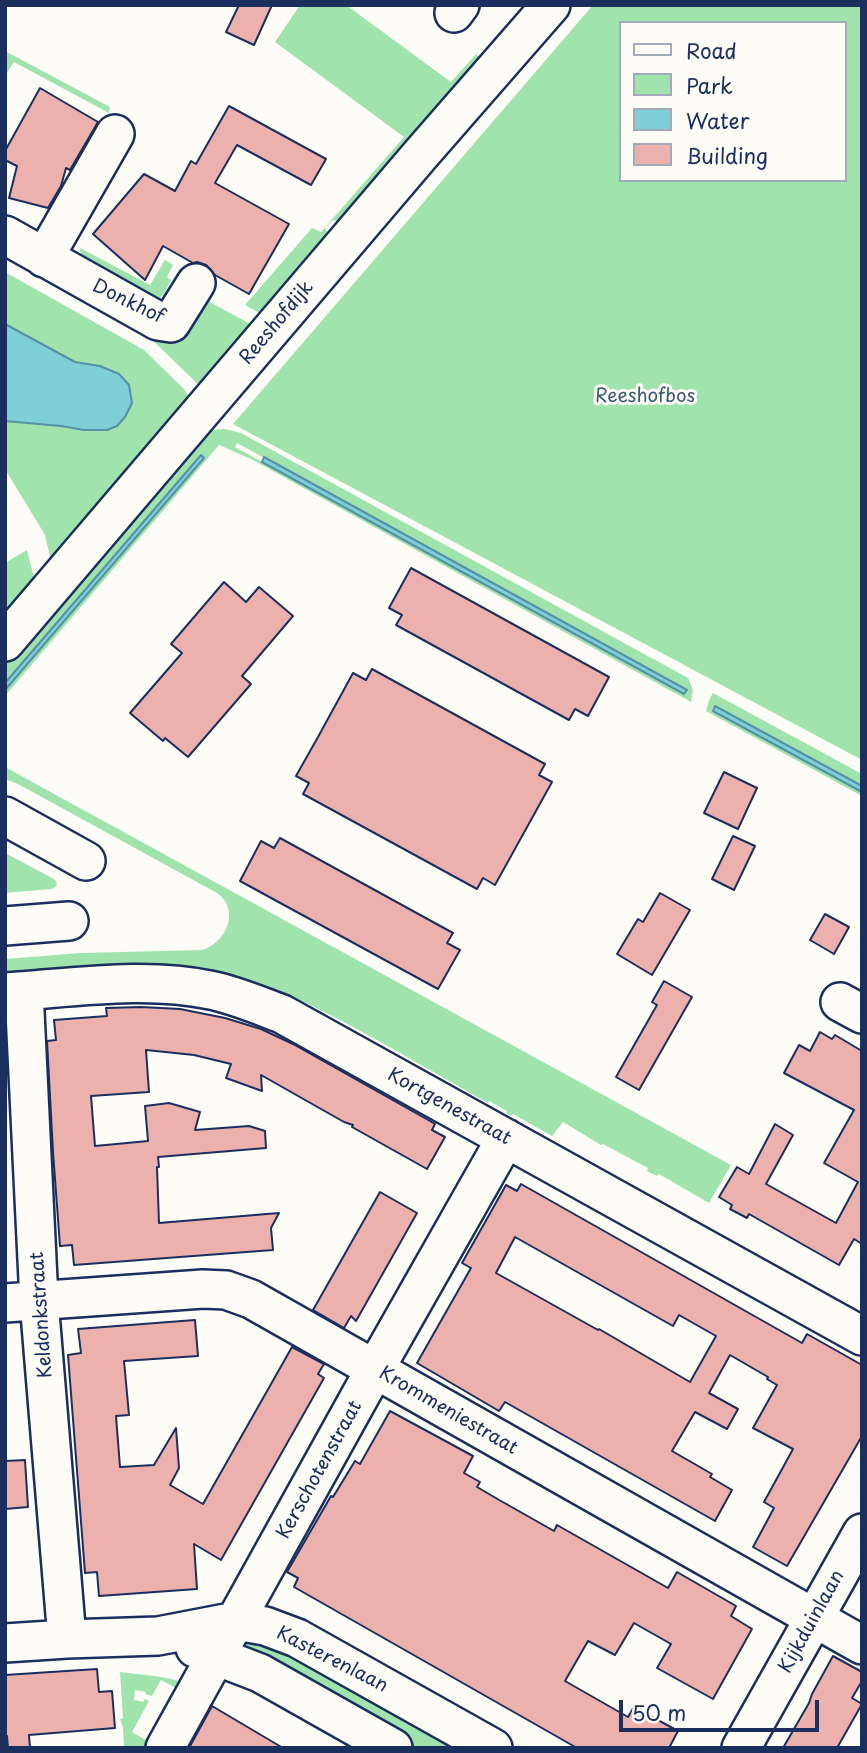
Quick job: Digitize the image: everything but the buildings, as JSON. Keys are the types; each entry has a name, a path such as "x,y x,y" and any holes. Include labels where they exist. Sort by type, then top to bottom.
{"street":[{"name":"Reeshofdijk","path":"5,642 551,5"},
{"path":"44,258 115,134"},
{"name":"Donkhof","path":"5,235 158,321 171,323 196,283"},
{"path":"5,816 86,861"},
{"path":"5,926 69,921"},
{"name":"Kortgenestraat","path":"15,992 140,983 209,990 282,1014 862,1336"},
{"name":"Keldonkstraat","path":"15,992 22,1302 67,1639"},
{"name":"Kerschotenstraat","path":"165,1748 506,1138"},
{"name":"Krommeniestraat","path":"22,1302 203,1289 226,1290 251,1299 862,1645"},
{"name":"Kijkduinlaan","path":"741,1748 862,1533"},
{"name":"Kasterenlaan","path":"5,1643 158,1636 236,1621 265,1626 296,1638 493,1748"},
{"name":"Kasterenlaan","path":"158,1636 260,1673 393,1748"}],"green space":[{"path":"300,5 346,5 451,82 476,54 487,63 348,225 333,220 325,228 332,243 265,316 245,305 312,228 321,232 404,137 275,42"},
{"name":"Reeshofbos","path":"593,5 862,5 862,760 233,424"},
{"path":"5,51 110,107 109,113 14,62 5,76"},
{"path":"5,248 185,332 206,300 254,326 200,386 150,338 5,257"},
{"path":"80,248 150,285 165,260 173,265 167,277 171,280 157,301 81,260"},
{"path":"5,272 144,350 190,398 53,569 45,535 5,469 5,421 84,430 100,366 75,362 5,324"},
{"path":"225,429 241,433 688,678 693,690 691,702 251,459 219,445 5,696 5,690 204,458 200,456 5,683 5,658 208,430","holes":["237,443 687,691 684,694 235,447"]},
{"path":"27,550 37,590 5,627 5,563"},
{"path":"713,693 862,774 862,786 716,706 713,711 862,792 862,796 706,711"},
{"path":"5,767 731,1165 709,1203 563,1122 552,1136 513,1114 511,1116 507,1111 331,1015 285,993 237,976 185,966 140,963 5,972 5,959 81,953 202,950 218,941 228,925 229,917 224,900 217,893 5,779"},
{"path":"5,853 54,879 56,886 52,889 5,893"},
{"path":"255,1635 464,1748 409,1748 246,1648 248,1640"},
{"path":"120,1672 183,1682 178,1689 161,1680 152,1696 135,1690 134,1700 149,1701 132,1732 149,1742 146,1748 124,1748 120,1719 123,1718"}],"water":[{"path":"5,324 75,362 100,366 119,374 129,385 132,403 125,417 117,426 107,430 5,421"},
{"path":"201,455 204,458 5,690 5,683"},
{"path":"264,457 687,690 684,694 262,462"},
{"path":"715,706 862,786 862,792 713,711"}]}
